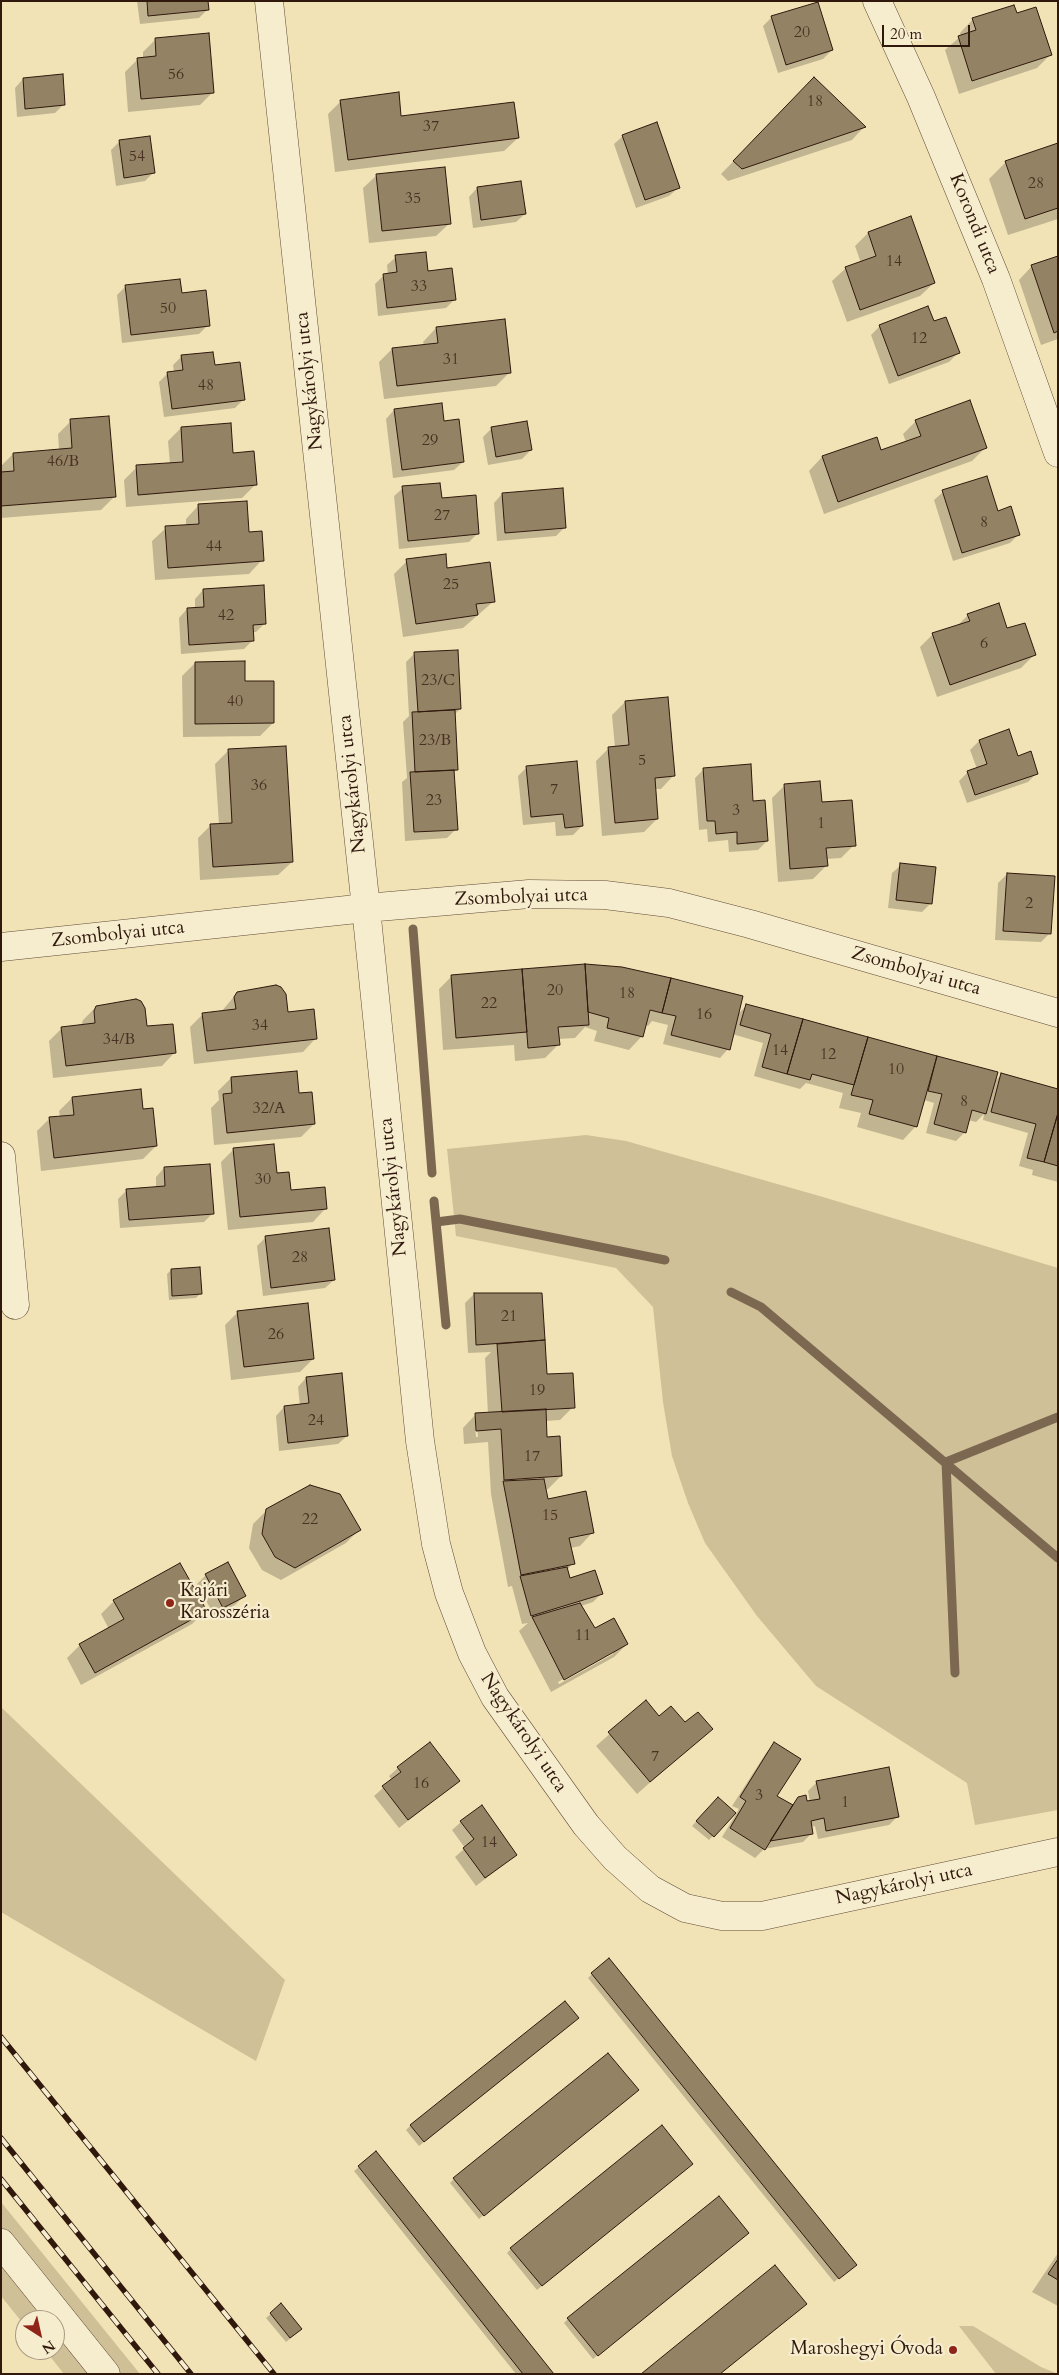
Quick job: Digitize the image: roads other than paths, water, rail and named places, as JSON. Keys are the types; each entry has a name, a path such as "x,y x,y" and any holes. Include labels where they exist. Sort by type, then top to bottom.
{"street":[{"name":"Nagykárolyi utca","path":"269,1 366,908 420,1441 436,1544 449,1593 472,1653 495,1697 586,1825 615,1858 650,1889 684,1908 722,1916 762,1916 1058,1852"},
{"name":"Korondi utca","path":"877,1 922,97 996,278 1058,453"},
{"name":"Zsombolyai utca","path":"1,947 366,908 529,894 605,895 669,903 760,927 1058,1013"},
{"path":"1,1156 16,1305"},
{"path":"1,2243 106,2374"}],"waterway":[{"path":"413,929 432,1173"},
{"path":"434,1201 446,1325"},
{"path":"436,1222 460,1219 665,1260"},
{"path":"731,1292 761,1307 1058,1558"},
{"path":"946,1462 1058,1417"},
{"path":"946,1462 955,1673"}],"railway":[{"path":"1,2037 274,2374"},
{"path":"1,2138 191,2374"},
{"path":"1,2179 158,2374"}],"place":[{"name":"Kajári Karosszéria","path":"170,1603"},
{"name":"Maroshegyi Óvoda","path":"953,2350"}]}
